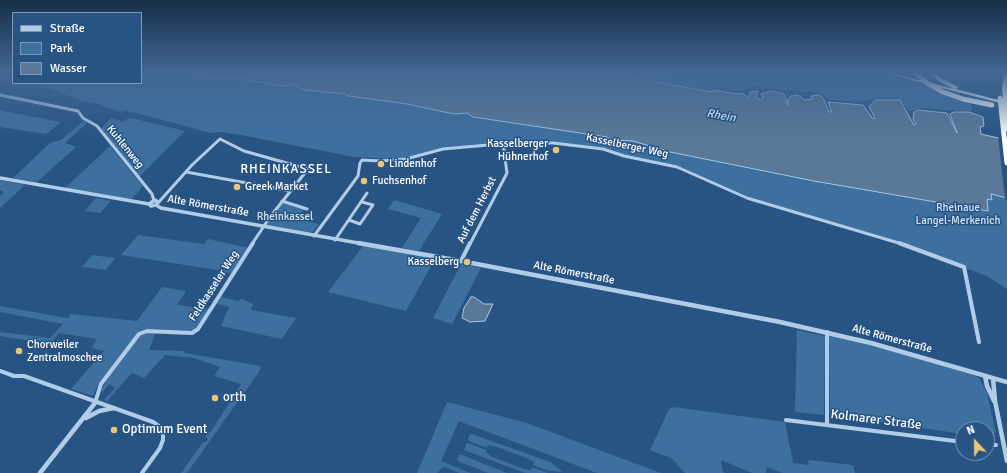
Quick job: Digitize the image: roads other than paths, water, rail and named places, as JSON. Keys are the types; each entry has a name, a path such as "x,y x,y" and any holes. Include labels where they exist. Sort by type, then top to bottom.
{"highway":[{"path":"949,94 963,99 1007,108"},
{"path":"974,94 1005,101"},
{"path":"976,94 1005,101"},
{"path":"1005,101 1007,129"},
{"path":"1005,101 1007,163"}],"street":[{"name":"Kuhlenweg","path":"0,95 77,110 83,118 97,126 152,194 156,203"},
{"name":"Feldkasseler Weg","path":"40,473 96,402 101,384 139,334 147,331 192,333 198,329 264,226 308,169 244,151 220,139 186,172"},
{"name":"Kasselberger Weg","path":"314,236 358,176 360,163 362,160 380,161 406,159 443,150 503,143 578,145 604,149 624,156 684,169 717,186 747,198 884,238 964,267 979,342"},
{"name":"Auf dem Herbst","path":"461,261 507,173 503,143"},
{"path":"156,203 161,202 186,172 291,191"},
{"name":"Alte Römerstraße","path":"0,178 149,204 156,203 160,208 461,261 742,314 827,332 1007,382"},
{"path":"335,240 367,193"},
{"path":"282,201 307,209"},
{"path":"349,220 360,224 373,205 362,202"},
{"path":"827,332 827,425"},
{"path":"0,371 14,376 24,376 153,422 160,427 163,433 163,440 160,448 142,473"},
{"path":"985,376 987,386 994,401"},
{"path":"993,378 994,401 1007,461"},
{"path":"83,420 99,411 114,408"},
{"name":"Kolmarer Straße","path":"786,420 955,441"}],"water":[{"name":"Rhein","path":"344,94 744,94 748,99 749,94 757,94 756,97 760,100 763,98 761,94 784,94 788,105 788,99 791,96 798,95 805,100 812,99 811,96 817,95 821,96 824,100 829,112 831,112 831,110 828,102 863,105 873,119 875,118 869,107 875,100 900,100 914,125 916,124 913,119 914,112 918,110 947,113 957,133 950,114 954,112 969,112 983,117 984,126 980,127 981,134 1007,140 1007,198 991,194 992,200 987,199 988,211 814,181 670,152 633,141 612,140 607,137 473,117 467,113 455,114 407,104"},
{"path":"471,297 474,297 484,304 493,304 485,321 470,322 462,318 464,308"}],"place":[{"name":"Kasselberger Hühnerhof","path":"556,150"},
{"name":"Lindenhof","path":"381,164"},
{"name":"Fuchsenhof","path":"364,181"},
{"name":"Greek Market","path":"237,187"},
{"name":"Kasselberg","path":"467,262"},
{"name":"Chorweiler Zentralmoschee","path":"19,351"},
{"name":"orth","path":"215,398"},
{"name":"Optimum Event","path":"114,430"}],"district":[{"name":"RHEINKASSEL","path":"286,170"}],"park label":[{"name":"Rheinaue Langel-Merkenich","path":"958,214"},
{"name":"Rheinkassel","path":"285,217"}]}
